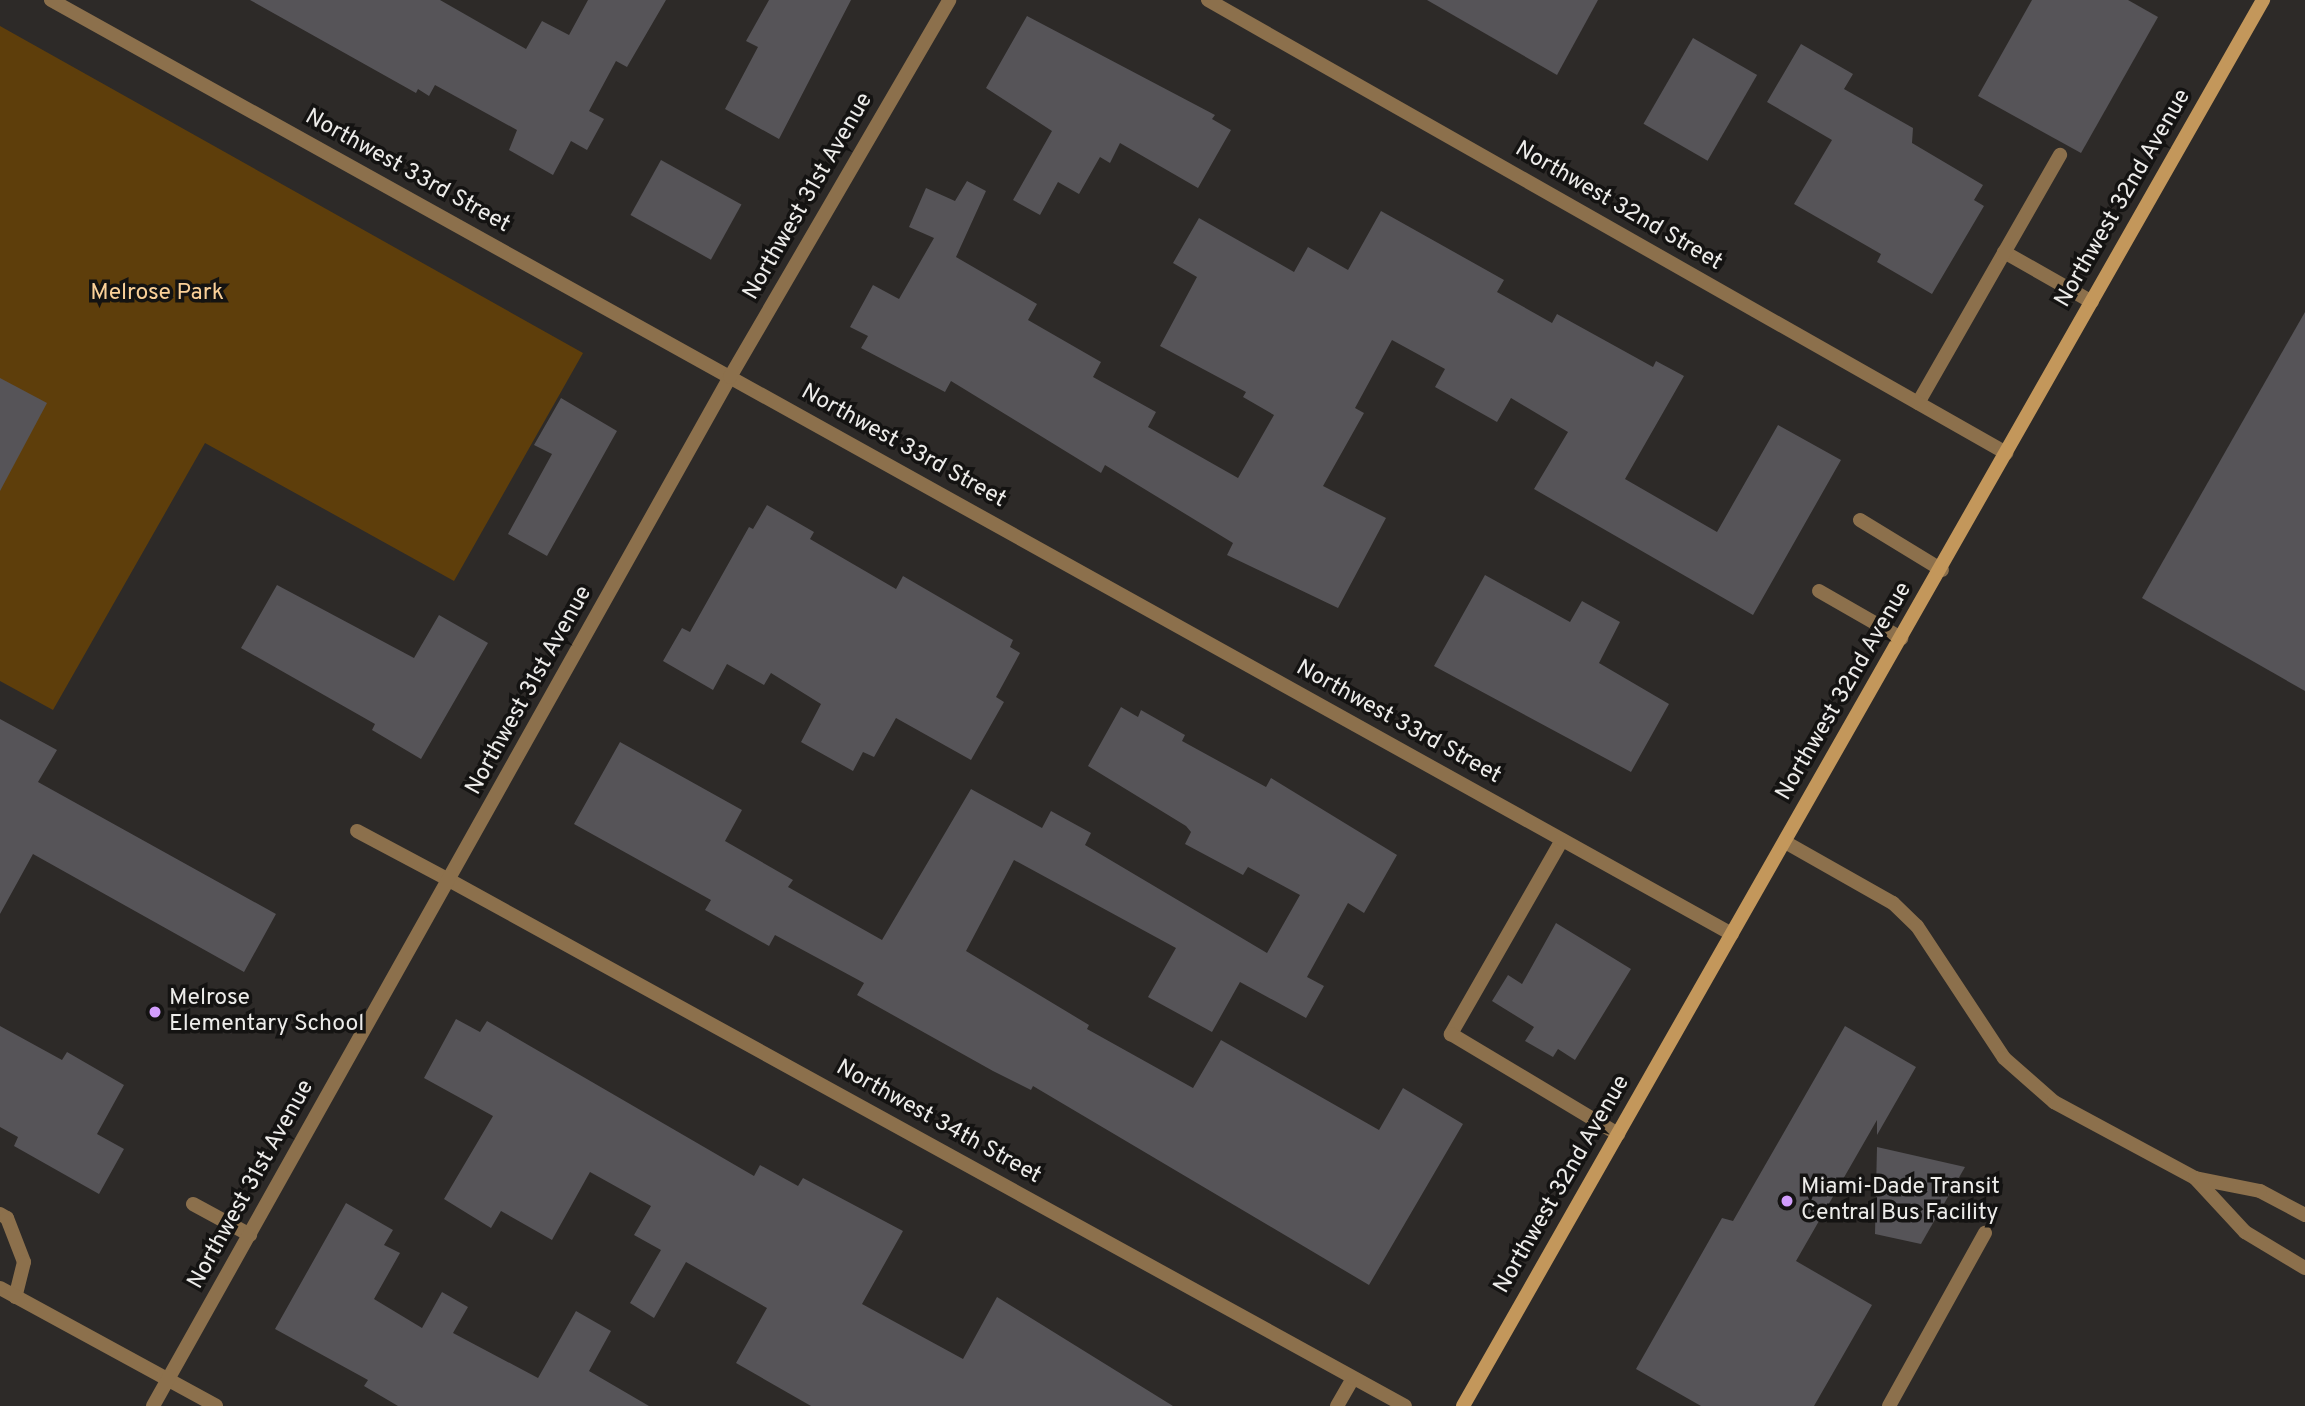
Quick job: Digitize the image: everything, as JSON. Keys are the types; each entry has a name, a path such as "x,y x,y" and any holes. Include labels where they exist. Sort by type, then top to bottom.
{"main road":[{"name":"Northwest 32nd Avenue","path":"1463,1406 1942,570 2263,0"}],"street":[{"name":"Northwest 33rd Street","path":"51,0 1732,934"},
{"name":"Northwest 31st Avenue","path":"153,1406 730,377 949,0"},
{"name":"Northwest 32nd Street","path":"1208,0 2006,453"},
{"path":"1918,403 2060,155"},
{"path":"2004,252 2092,302"},
{"path":"1860,520 1942,570"},
{"path":"1819,591 1901,638"},
{"name":"Northwest 34th Street","path":"357,831 1405,1406"},
{"path":"1562,840 1451,1034 1618,1134"},
{"path":"1785,842 1893,904 1917,926 2004,1058 2054,1102 2195,1178 2260,1191 2305,1215"},
{"path":"2195,1178 2245,1232 2305,1268"},
{"path":"193,1204 250,1235"},
{"path":"0,1214 7,1218 24,1262 15,1297"},
{"path":"1889,1406 1985,1233"},
{"path":"0,1289 216,1406"},
{"path":"1337,1406 1353,1378"}],"green space":[{"name":"Melrose Park","path":"0,26 583,353 454,581 205,443 53,710 0,681"}],"building":[{"path":"250,0 440,0 526,49 542,21 569,35 588,0 666,0 627,67 616,61 589,111 604,119 587,150 571,141 553,175 509,150 517,130 435,85 429,96 418,89 416,93"},
{"path":"769,0 851,0 779,139 725,109 758,47 746,41"},
{"path":"1427,0 1598,0 1557,75"},
{"path":"2032,0 2128,0 2158,17 2081,153 1978,96"},
{"path":"1027,16 1215,115 1212,119 1231,130 1198,188 1120,143 1110,163 1100,157 1079,194 1058,182 1040,215 1013,200 1052,131 986,88"},
{"path":"1693,38 1757,75 1708,161 1644,124"},
{"path":"1801,44 1853,74 1844,89 1913,128 1912,143 1983,185 1974,200 1984,206 1932,294 1877,262 1881,254 1794,204 1832,140 1767,102"},
{"path":"661,160 741,205 711,260 630,215"},
{"path":"967,181 986,191 956,257 1037,304 1028,320 1101,362 1093,377 1156,412 1148,427 1238,478 1274,415 1243,397 1246,392 1160,346 1197,277 1173,263 1199,218 1294,272 1308,247 1348,270 1381,211 1504,280 1497,292 1552,323 1557,314 1653,367 1656,361 1684,376 1625,479 1717,532 1778,425 1841,460 1753,615 1534,489 1568,432 1511,398 1497,422 1435,387 1445,369 1392,340 1355,408 1364,413 1323,486 1386,518 1338,608 1227,555 1233,543 1105,465 1101,473 951,381 945,392 861,348 868,336 850,327 873,285 899,299 934,238 909,227 926,188 955,201"},
{"path":"2305,312 2305,691 2142,598"},
{"path":"0,378 47,403 0,491"},
{"path":"561,398 617,431 547,556 508,534 552,454 534,445"},
{"path":"767,505 814,532 810,539 896,589 903,576 1013,640 1010,647 1020,653 996,697 1004,702 971,760 896,718 874,757 863,752 853,771 801,742 821,704 771,673 764,685 727,664 713,690 663,661 682,628 690,632 749,527 753,529"},
{"path":"1485,575 1570,622 1582,601 1620,622 1599,663 1669,704 1631,772 1434,666"},
{"path":"277,585 414,658 439,615 488,643 421,759 372,730 375,724 241,648"},
{"path":"1121,707 1138,717 1141,710 1185,735 1182,741 1266,787 1271,778 1397,855 1364,913 1348,903 1307,977 1324,986 1306,1018 1240,982 1212,1032 1148,997 1176,948 1014,860 966,951 1089,1025 1087,1029 1193,1088 1221,1040 1379,1130 1403,1088 1463,1124 1369,1285 1033,1086 1031,1090 993,1071 857,995 864,983 775,935 769,946 705,910 711,900 574,824 620,742 742,810 725,841 793,880 788,887 882,940 971,789 1042,828 1051,811 1091,833 1085,845 1267,953 1300,895 1248,867 1243,875 1185,844 1191,832 1186,826 1088,766"},
{"path":"0,719 57,750 38,782 276,914 244,972 33,854 0,914"},
{"path":"1556,923 1631,969 1575,1060 1558,1049 1553,1057 1525,1041 1534,1027 1492,1001 1508,975 1522,984"},
{"path":"456,1019 480,1032 487,1021 754,1176 760,1165 798,1186 803,1178 903,1231 862,1304 963,1359 997,1297 1173,1406 811,1406 736,1363 767,1308 686,1262 654,1318 630,1303 661,1250 634,1235 651,1206 590,1172 552,1240 501,1211 491,1228 444,1199 493,1116 424,1078"},
{"path":"0,1026 62,1060 67,1052 124,1085 97,1134 124,1149 99,1194 14,1146 18,1137 0,1127"},
{"name":"Miami-Dade Transit Central Bus Facility","path":"1845,1026 1916,1067 1877,1135 1877,1120 1796,1261 1872,1305 1814,1406 1701,1406 1636,1369 1722,1218 1733,1221"},
{"path":"1877,1147 1965,1167 1921,1244 1875,1234"},
{"path":"346,1203 393,1230 384,1245 400,1253 374,1299 422,1328 442,1292 468,1307 453,1333 538,1378 576,1311 611,1331 589,1371 649,1406 398,1406 364,1386 368,1380 275,1329"}],"place":[{"name":"Melrose Elementary School","path":"155,1012"},
{"name":"Miami-Dade Transit Central Bus Facility","path":"1787,1201"}]}
